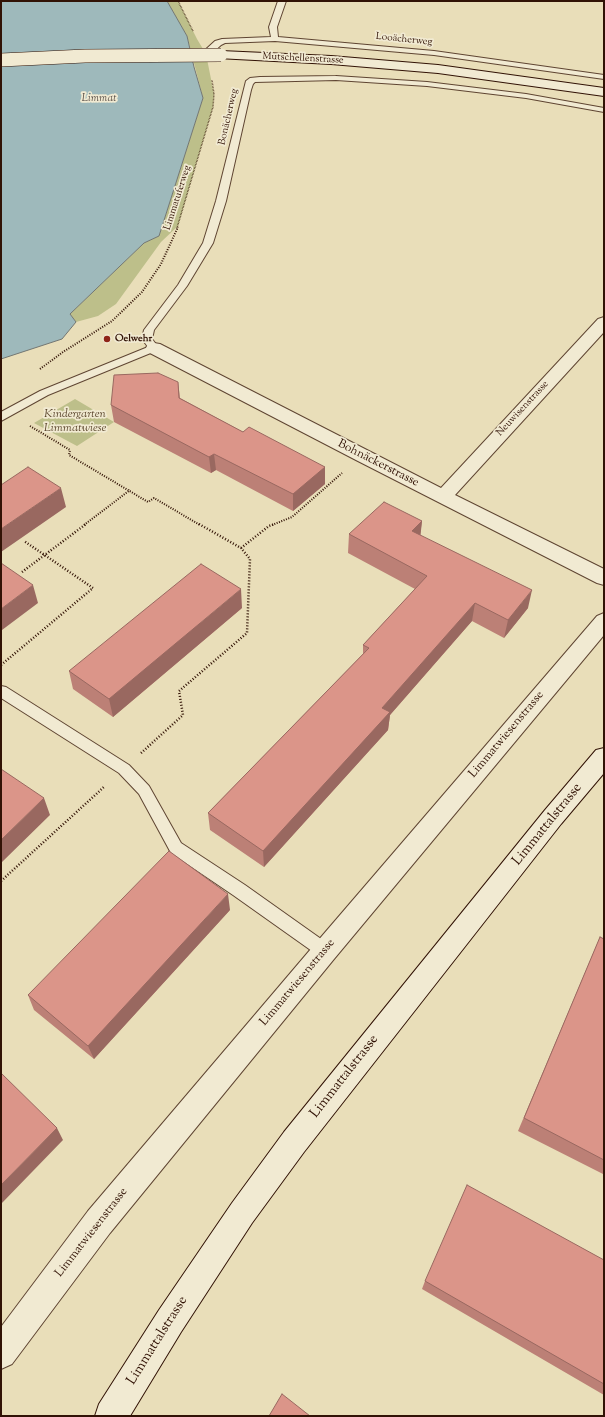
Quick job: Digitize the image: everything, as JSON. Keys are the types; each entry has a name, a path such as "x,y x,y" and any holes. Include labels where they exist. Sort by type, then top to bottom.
{"street":[{"name":"Mutschellenstrasse","path":"1,60 92,56 221,55 331,60 438,69 604,92"},
{"name":"Neuwisenstrasse","path":"443,497 604,322"},
{"name":"Bohnäckerstrasse","path":"154,348 362,456 604,578"},
{"name":"Limmatwiesenstrasse","path":"1,1353 99,1222 324,951 604,621"},
{"name":"Limmattalstrasse","path":"111,1416 170,1321 242,1213 294,1142 538,836 604,757"}],"lane":[{"path":"275,38 273,27 282,1"},
{"name":"Looächerweg","path":"206,54 218,43 226,41 275,38 441,54 604,77"},
{"name":"Bonächerweg","path":"154,348 147,339 149,330 182,286 208,243 221,201 247,90 249,83 253,80 336,78 404,82 526,96 604,110"},
{"path":"4,415 44,393 154,348"},
{"path":"1,691 124,769 144,790 176,848 239,890 324,951"}],"path":[{"path":"178,1 206,54"},
{"name":"Limmatuferweg","path":"38,371 63,352 117,316 142,292 161,264 178,226 213,107 214,94"},
{"path":"1,882 183,715 179,691 247,633 250,559 241,548 154,498 148,502 69,455 70,450 4,415"},
{"path":"241,548 268,526 292,517 362,456"},
{"path":"22,572 130,490"},
{"path":"1,666 93,588 24,541"}],"green space":[{"path":"167,1 178,1 206,54 214,94 213,107 178,226 161,242 116,304 98,316 76,322 70,314 144,243 159,236 203,98 187,36"},
{"name":"Kindergarten Limmatwiese","path":"75,399 114,422 77,446 34,423"}],"water":[{"name":"Limmat","path":"1,1 167,1 187,36 203,98 159,236 144,243 70,314 76,322 62,339 1,359"}],"building":[{"path":"158,373 178,382 179,398 243,432 249,427 325,467 293,494 214,454 209,457 111,405 114,375"},
{"path":"28,467 61,488 1,529 1,485"},
{"path":"384,502 422,521 412,531 532,590 508,620 475,603 382,708 390,712 263,851 208,813 369,648 363,645 427,576 349,534"},
{"path":"1,563 33,585 1,609"},
{"path":"201,564 241,589 109,699 69,671"},
{"path":"1,769 44,798 1,840"},
{"path":"169,851 228,894 88,1046 28,995"},
{"path":"600,937 604,939 604,1160 524,1118"},
{"path":"1,1073 57,1128 1,1185"},
{"path":"467,1185 604,1260 604,1384 425,1281"},
{"path":"282,1394 310,1416 269,1416"}],"place":[{"name":"Oelwehr","path":"107,339"}]}
